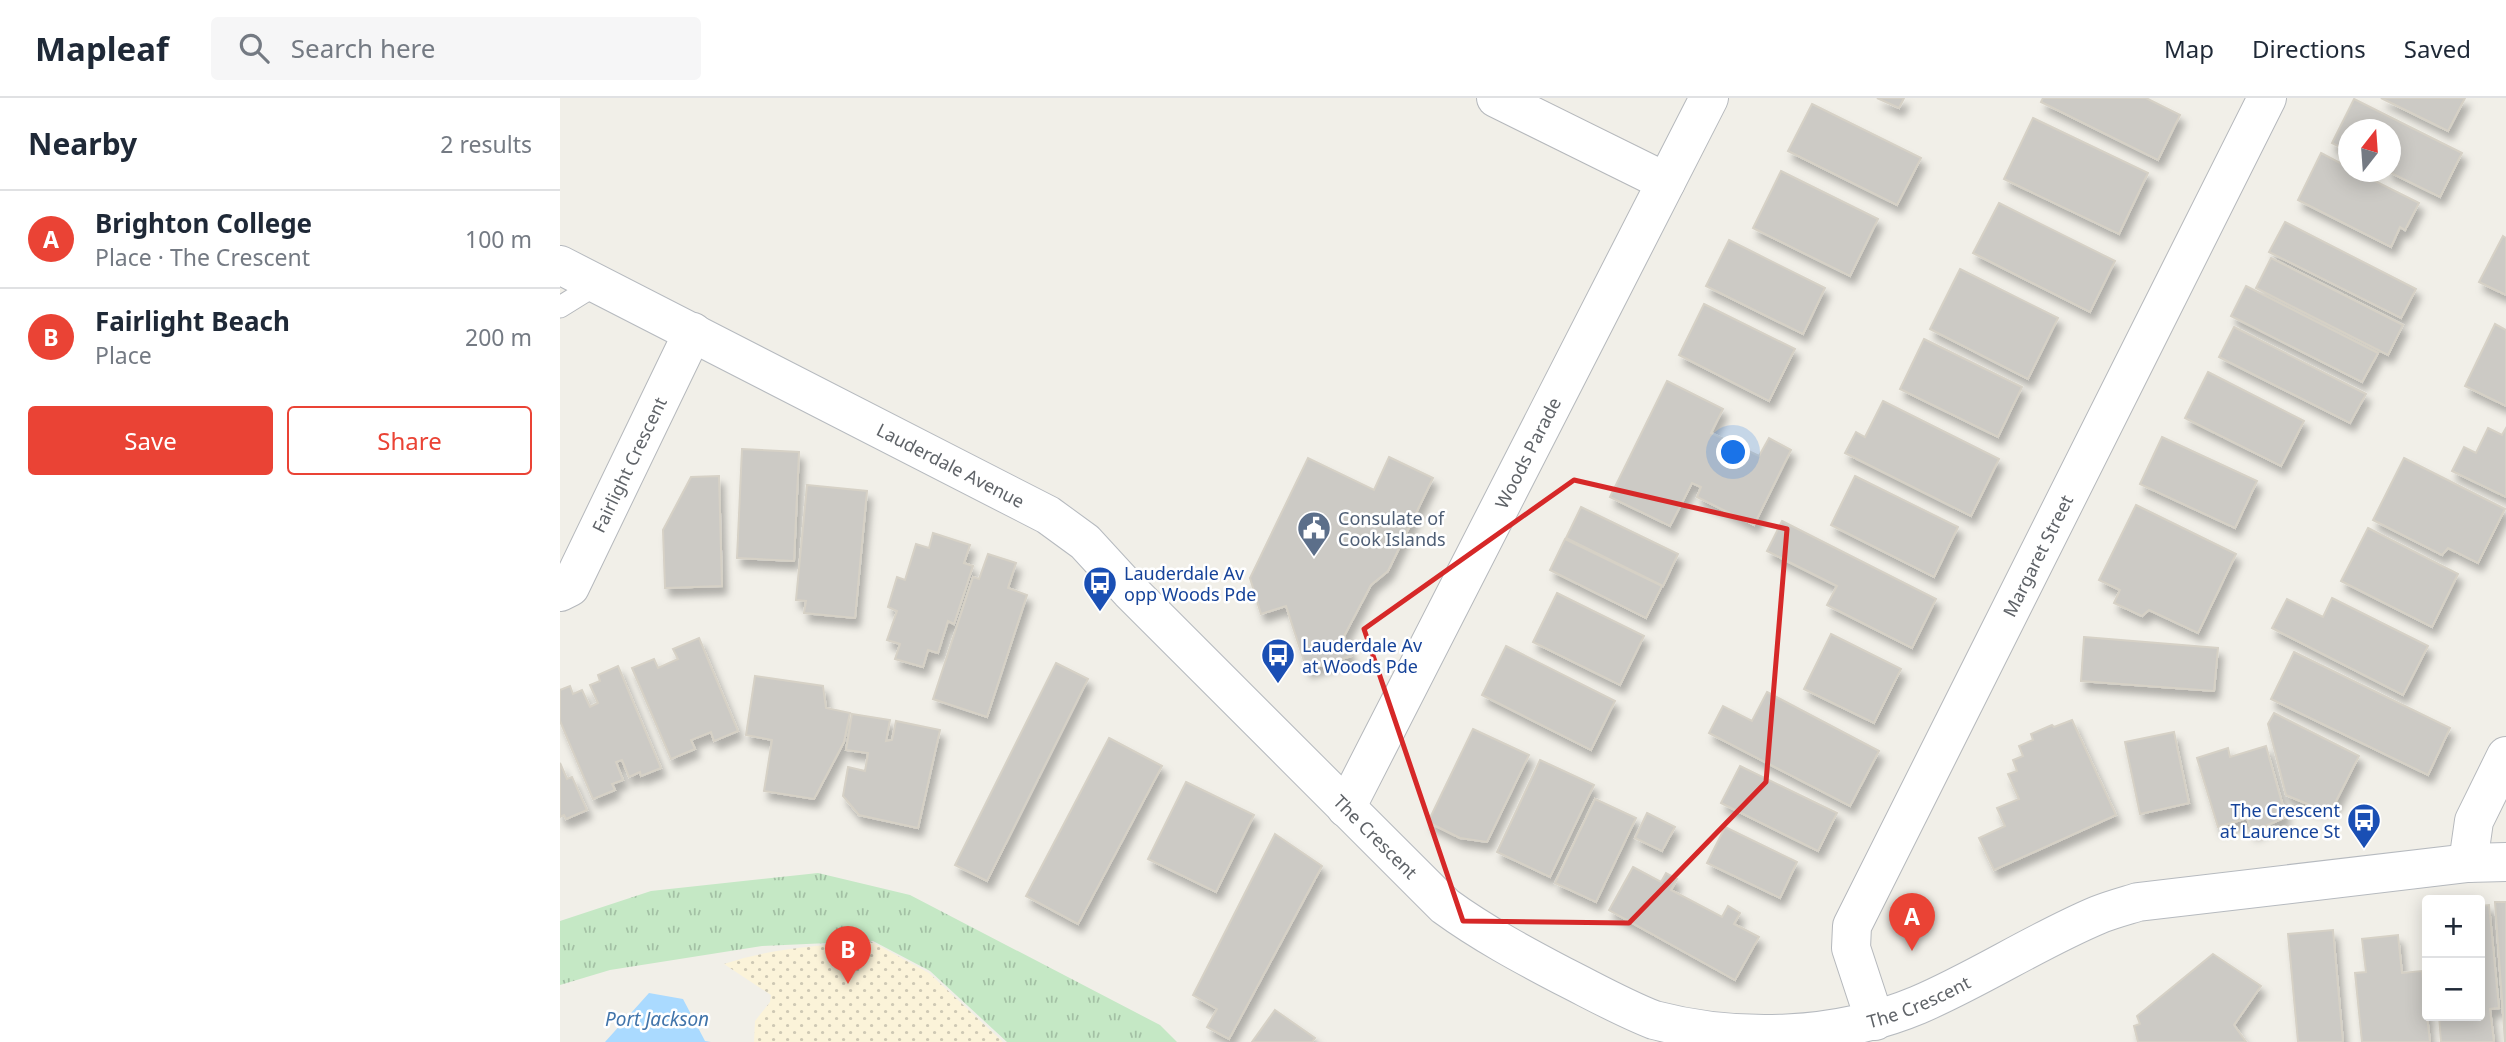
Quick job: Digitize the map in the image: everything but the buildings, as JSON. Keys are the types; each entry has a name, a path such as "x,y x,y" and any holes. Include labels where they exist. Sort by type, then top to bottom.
{"street":[{"path":"1496,98 1666,182"},
{"name":"Woods Parade","path":"1346,808 1709,98"},
{"name":"Margaret Street","path":"1875,1021 1852,948 1852,926 2267,98"},
{"name":"Lauderdale Avenue","path":"560,265 1048,515 1085,542 1284,746"},
{"name":"Fairlight Crescent","path":"560,592 570,587 693,332"},
{"name":"The Crescent","path":"1284,746 1445,906 1471,925 1545,967 1654,1020 1681,1028 1761,1040 1826,1032 1875,1021 1920,1004 2098,915 2138,902 2468,863 2506,862"},
{"path":"2468,863 2474,821 2506,756"}],"lane":[{"path":"560,307 597,284"}],"highlighted area":[{"path":"1574,480 1787,529 1766,782 1629,923 1463,921 1364,629"}],"green space":[{"path":"818,873 910,895 1160,1025 1177,1042 1007,1042 930,971 873,941 762,946 610,970 560,985 560,921 651,891"}],"sand":[{"path":"870,941 929,973 1003,1042 754,1042 755,1021 770,1002 771,995 724,964 777,951"}],"water":[{"name":"Port Jackson","path":"649,993 683,999 705,1041 711,1042 605,1042"}],"place":[{"name":"Consulate of Cook Islands","path":"1314,558"},
{"name":"Lauderdale Av opp Woods Pde","path":"1100,613"},
{"name":"Lauderdale Av at Woods Pde","path":"1278,685"},
{"name":"The Crescent at Laurence St","path":"2364,850"},
{"name":"Brighton College","path":"1912,951"},
{"name":"Fairlight Beach","path":"848,984"}]}
